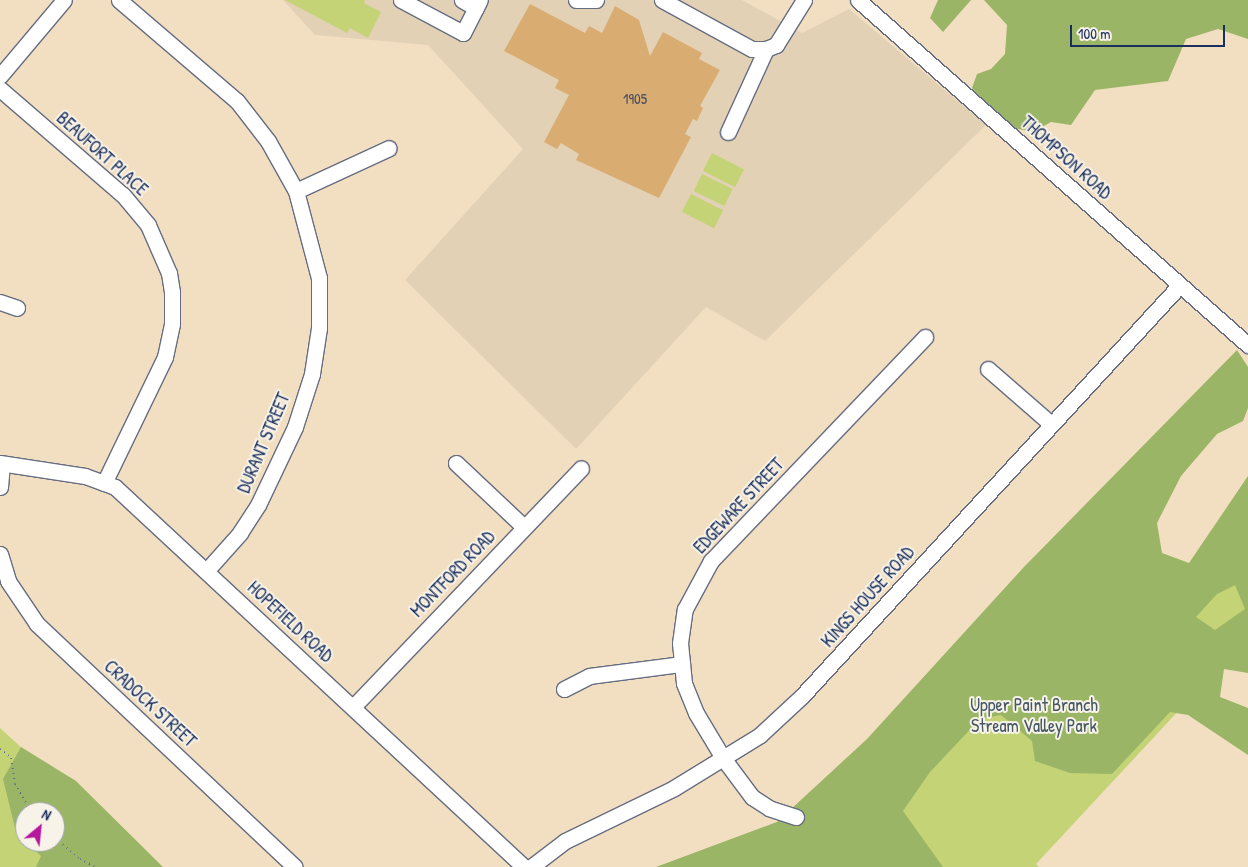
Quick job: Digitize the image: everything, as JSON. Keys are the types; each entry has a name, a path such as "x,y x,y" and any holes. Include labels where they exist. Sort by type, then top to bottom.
{"street":[{"path":"0,76 64,0"},
{"name":"DURANT STREET","path":"119,0 237,101 268,140 296,191 319,278 319,328 312,374 296,427 258,505 240,533 207,570"},
{"path":"401,0 463,33 478,4 462,0"},
{"path":"576,0 596,0"},
{"path":"662,0 752,49 766,49 776,44 804,0"},
{"name":"THOMPSON ROAD","path":"858,0 1248,346"},
{"path":"728,132 766,49"},
{"name":"BEAUFORT PLACE","path":"0,89 123,195 148,225 169,273 172,292 172,324 165,358 104,483"},
{"path":"296,191 389,148"},
{"name":"KINGS HOUSE ROAD","path":"531,867 565,841 674,788 760,735 802,696 1179,286"},
{"path":"0,302 18,308"},
{"name":"EDGEWARE STREET","path":"796,817 770,808 752,797 723,758 696,713 684,683 680,643 685,609 711,561 925,337"},
{"path":"988,369 1051,424"},
{"path":"0,487 1,463"},
{"name":"HOPEFIELD ROAD","path":"1,463 85,476 115,487 137,504 524,867"},
{"path":"456,463 524,527"},
{"name":"MONTFORD ROAD","path":"353,707 581,468"},
{"name":"CRADOCK STREET","path":"0,554 13,590 37,624 295,867"},
{"path":"564,689 589,676 682,664"}],"path":[{"path":"0,749 11,758 15,784 25,802"},
{"path":"65,846 80,859 96,867"}],"shaded area":[{"path":"283,0 742,0 802,33 849,9 986,125 765,341 706,307 576,449 405,280 523,149 428,45 315,35"}],"green space":[{"path":"285,0 365,0 364,3 381,12 368,38 350,28 347,33"},
{"path":"938,0 971,0 943,32 930,18"},
{"path":"984,0 1248,0 1248,39 1218,29 1186,39 1168,81 1095,90 1071,125 1051,122 1033,132 1009,127 972,88 977,74 991,69 1005,54 1007,25"},
{"path":"712,153 744,169 735,187 703,171"},
{"path":"702,174 733,189 724,206 694,191"},
{"path":"691,194 723,210 714,228 682,212"},
{"name":"Upper Paint Branch Stream Valley Park","path":"1237,350 1248,367 1248,408 1243,421 1217,434 1181,476 1157,523 1162,553 1189,563 1248,476 1248,673 1224,669 1220,697 1248,708 1248,755 1188,715 1170,712 1112,774 1070,773 1035,761 1032,741 1001,715 980,719 930,772 903,811 943,867 656,867 777,822 867,739 1023,568","holes":["1235,585 1245,609 1215,630 1196,617 1217,594"]},
{"name":"Upper Paint Branch Stream Valley Park","path":"1248,518 1248,636 1036,864 1039,867 730,867 786,841 943,664 1131,647"},
{"path":"0,728 80,801 151,867 0,867"},
{"path":"21,747 76,781 163,867 36,867 41,856 37,852 65,852 65,802 15,802 15,828 3,779"}],"building":[{"path":"530,4 585,33 589,26 602,33 615,6 639,20 650,56 663,32 702,53 699,59 720,70 700,106 703,108 697,121 693,119 685,134 691,137 659,198 576,160 579,154 561,143 557,149 544,142 569,95 555,88 559,80 504,51"}]}
